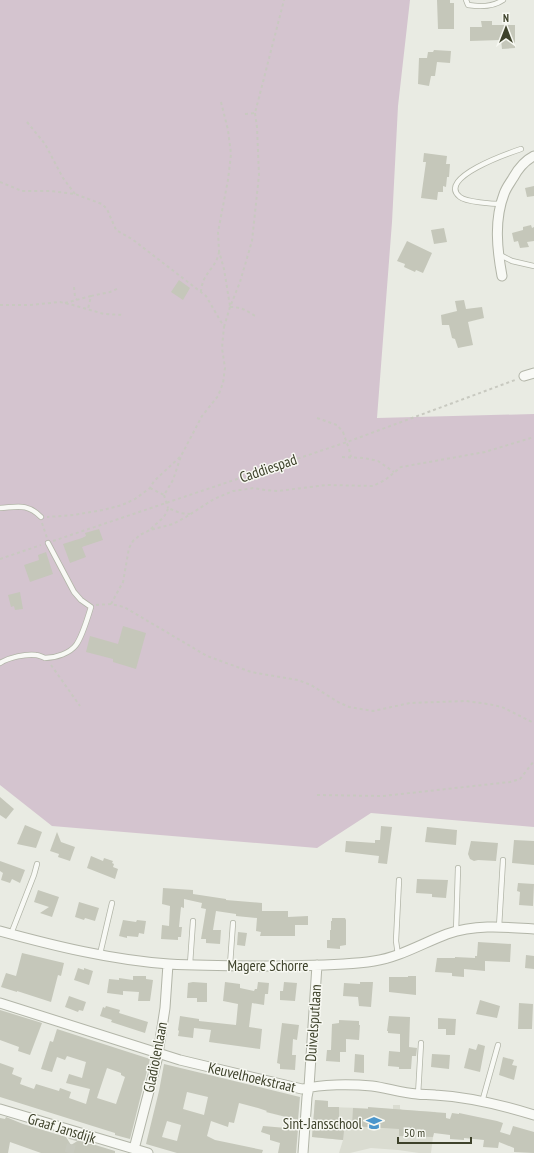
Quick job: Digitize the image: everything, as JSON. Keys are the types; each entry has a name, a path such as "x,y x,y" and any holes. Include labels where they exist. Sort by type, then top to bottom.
{"street":[{"path":"502,276 497,238 498,217 504,194 519,167 534,156"},
{"path":"524,376 534,373"},
{"name":"Magere Schorre","path":"0,931 42,942 100,954 168,964 317,965 354,964 376,961 398,955 448,934 474,927 534,929"},
{"name":"Gladiolenlaan","path":"134,1149 158,1054 165,1008 168,964"},
{"name":"Duivelsputlaan","path":"303,1153 317,965"},
{"name":"Keuvelhoekstraat","path":"0,1003 158,1054 302,1089 309,1087 350,1085 372,1086 418,1095 435,1095 482,1102 534,1114"},
{"name":"Graaf Jansdijk","path":"0,1109 148,1153"}],"lane":[{"path":"466,0 468,5 475,6 496,5 503,0"},
{"path":"502,204 466,199 459,196 456,190 456,184 458,178 495,158 520,149"},
{"path":"498,254 512,261 534,266"},
{"path":"0,508 22,506 34,510 41,517"},
{"path":"0,662 21,656 37,655 45,658 58,656 68,652 76,644 91,607 81,600 74,592 48,542"},
{"path":"499,927 503,860"},
{"path":"11,934 37,864"},
{"path":"456,932 455,922 458,868"},
{"path":"398,955 396,941 400,880"},
{"path":"100,954 112,903"},
{"path":"190,964 193,921"},
{"path":"230,965 232,923"},
{"path":"418,1095 422,1043"},
{"path":"482,1102 498,1045"}],"path":[{"path":"164,496 173,480 181,456 202,416 218,396 224,383 225,368 222,348 224,327 240,282 252,240 259,175 256,113 284,0"},
{"path":"221,102 227,124 231,154 228,180 218,232 219,251 224,269 230,307"},
{"path":"245,114 256,113"},
{"path":"27,122 45,144 63,178 75,194"},
{"path":"0,182 22,191 51,191 75,194 102,204 107,209 116,230 132,239 206,296 224,327"},
{"path":"201,292 202,282 217,260 219,251"},
{"path":"74,287 75,297 77,300"},
{"path":"0,305 63,303 110,292 119,288"},
{"path":"88,309 91,296"},
{"path":"63,303 104,314 124,315"},
{"path":"230,307 245,309 255,316"},
{"name":"Caddiespad","path":"0,559 347,442 524,376"},
{"path":"317,418 337,425 343,432 351,457"},
{"path":"111,604 123,582 129,548 133,541 140,535 150,530 173,524 214,499 233,491 254,488 278,491 326,485 374,486 385,480 401,466 485,452 534,437"},
{"path":"48,542 41,517 74,515 122,505 135,499 150,488 154,481 181,456"},
{"path":"342,457 364,458 378,462 394,472"},
{"path":"150,488 164,496 168,508 180,513 190,514"},
{"path":"150,530 164,517 168,508"},
{"path":"91,607 98,604 124,606 206,656 251,672 298,680 311,685 349,708 373,711 410,703 466,701 502,707 534,723"},
{"path":"45,658 51,664 80,706"},
{"path":"317,795 382,796 510,782 520,779 534,761"}],"shaded area":[{"path":"0,0 410,0 398,106 392,222 377,418 534,414 534,827 371,813 317,848 52,826 0,785"},
{"name":"Sint-Jansschool","path":"315,1100 328,1101 328,1107 393,1109 393,1105 400,1105 400,1109 402,1110 436,1112 431,1153 371,1148 350,1153 339,1153 343,1140 312,1137"}],"building":[{"path":"437,0 450,0 450,3 454,3 454,29 438,29"},
{"path":"481,21 492,21 492,25 515,25 515,48 502,49 501,40 470,41 470,27 482,27"},
{"path":"434,50 451,51 450,63 437,62 435,76 431,76 429,86 418,84 419,58 427,58 428,52 433,52"},
{"path":"424,153 447,156 446,164 450,164 449,177 447,177 446,187 443,186 443,192 438,192 437,200 421,198 426,162 423,162"},
{"path":"534,186 534,196 527,197 525,188"},
{"path":"531,225 532,228 534,227 534,241 527,242 529,247 520,248 518,241 514,242 512,233 523,230 523,227"},
{"path":"444,228 447,242 434,244 431,230"},
{"path":"407,241 432,253 423,273 416,270 415,272 404,267 405,264 397,261"},
{"path":"179,280 190,288 183,300 171,292"},
{"path":"464,300 466,309 482,307 484,318 468,322 473,345 458,348 455,339 452,338 449,325 442,325 441,315 457,311 455,301"},
{"path":"99,529 103,540 82,547 86,557 70,563 63,544 82,538 86,536 85,533"},
{"path":"46,552 53,574 30,582 24,565 39,560 38,555"},
{"path":"20,592 23,609 15,610 14,606 11,607 8,595"},
{"path":"123,626 146,633 136,669 113,662 113,659 86,652 90,636 118,644"},
{"path":"0,797 14,809 6,819 0,815"},
{"path":"25,825 42,832 36,848 17,844"},
{"path":"381,826 392,827 387,864 378,863 379,856 345,852 346,841 375,843 375,840 380,840"},
{"path":"427,827 457,830 456,845 425,842"},
{"path":"57,832 61,842 75,847 70,861 58,857 59,854 50,851"},
{"path":"514,840 534,841 534,865 512,863"},
{"path":"471,841 498,843 496,861 474,861 470,859 468,854"},
{"path":"91,856 103,861 104,858 113,861 113,867 118,869 115,879 87,868"},
{"path":"0,861 25,870 20,883 12,879 10,883 1,880 3,873 0,871"},
{"path":"417,879 448,880 446,898 432,897 432,894 416,893"},
{"path":"518,883 534,884 533,906 519,905 520,892 517,891"},
{"path":"163,888 193,890 193,894 226,900 262,903 262,911 288,911 288,917 308,916 308,925 295,925 295,936 260,936 261,932 256,931 257,918 236,916 236,914 216,911 213,930 221,930 220,944 206,943 206,939 201,939 206,909 201,908 202,903 184,899 184,908 181,907 179,927 182,927 181,937 178,937 178,940 161,939 162,925 169,926 170,906 162,904"},
{"path":"38,890 59,897 52,917 40,913 49,907 34,902"},
{"path":"79,902 99,908 95,921 75,917"},
{"path":"332,918 345,918 346,920 346,945 340,946 340,949 327,948 327,940 330,940"},
{"path":"123,920 136,922 137,920 146,921 144,934 139,933 138,937 127,936 127,938 119,936"},
{"path":"238,932 247,933 245,946 237,945"},
{"path":"478,942 511,944 510,962 485,961 485,971 464,969 464,977 452,976 452,973 435,972 437,958 475,958 475,956 477,956"},
{"path":"22,953 64,963 61,976 58,975 51,1002 1,987 6,973 16,976"},
{"path":"526,955 534,956 534,969 525,968"},
{"path":"78,968 93,971 89,985 74,980"},
{"path":"133,976 146,976 146,979 153,980 150,1001 138,1001 139,992 123,991 123,995 107,993 109,979 119,980 119,978 133,980"},
{"path":"416,976 416,995 389,992 389,977"},
{"path":"225,982 240,984 240,988 254,991 257,989 258,982 269,983 268,994 265,994 264,1005 252,1003 249,1027 262,1029 260,1049 209,1042 211,1030 194,1028 193,1038 178,1036 180,1016 199,1019 199,1021 236,1025 238,1004 223,1001"},
{"path":"284,982 297,983 295,1001 280,1000 280,991 283,991"},
{"path":"360,982 373,982 371,1007 359,1006 358,997 343,996 344,983 360,984"},
{"path":"188,983 207,983 207,1002 197,1002 197,998 187,998"},
{"path":"69,996 86,1002 83,1011 79,1010 78,1012 65,1007"},
{"path":"480,1000 500,1006 497,1018 476,1014"},
{"path":"519,1003 533,1004 532,1029 518,1029"},
{"path":"106,1006 120,1010 119,1013 148,1022 145,1033 111,1022 112,1020 100,1016 103,1007 105,1008"},
{"path":"0,1010 42,1023 30,1055 18,1051 19,1047 0,1040"},
{"path":"389,1016 410,1017 409,1047 417,1048 416,1056 412,1056 411,1069 399,1069 399,1067 388,1066 389,1051 400,1052 400,1034 388,1033 387,1031"},
{"path":"438,1018 456,1019 455,1035 446,1035 446,1029 438,1029"},
{"path":"339,1020 359,1021 359,1040 346,1039 346,1052 340,1052 340,1062 326,1061 327,1050 331,1050 332,1024 339,1023"},
{"path":"282,1023 299,1025 297,1040 293,1039 292,1055 296,1055 295,1070 280,1069 280,1064 277,1063"},
{"path":"57,1029 150,1059 130,1139 0,1097 0,1063 14,1068 12,1074 22,1078 20,1084 34,1089 36,1084 59,1091 60,1088 71,1092 69,1098 86,1104 90,1089 66,1083 69,1074 82,1078 86,1062 67,1056 65,1060 57,1057 52,1072 41,1069 50,1041 53,1042","holes":["107,1068 121,1073 121,1075 125,1077 116,1104 97,1098"]},
{"path":"478,1044 485,1046 480,1072 464,1068 469,1048 476,1050"},
{"path":"355,1054 364,1055 364,1073 354,1072"},
{"path":"432,1054 450,1055 449,1069 431,1067"},
{"path":"503,1057 514,1060 512,1065 517,1066 514,1080 499,1075"},
{"path":"164,1064 300,1097 298,1120 239,1103 234,1123 229,1122 228,1127 211,1121 207,1136 215,1140 263,1150 262,1153 177,1153 146,1144","holes":["187,1092 208,1097 204,1115 183,1109","167,1121 181,1125 177,1141 162,1137"]},
{"path":"315,1100 328,1101 328,1107 339,1107 339,1121 345,1122 343,1140 312,1137"},
{"path":"368,1107 446,1113 446,1118 450,1119 452,1113 459,1113 497,1121 503,1123 500,1132 510,1135 513,1126 534,1132 534,1153 514,1152 514,1148 499,1142 498,1148 483,1147 484,1140 464,1138 464,1140 450,1139 450,1135 434,1133 433,1137 399,1136 399,1129 352,1126 353,1108 368,1109"},
{"path":"6,1117 23,1124 66,1137 71,1145 79,1140 115,1151 115,1153 41,1153 10,1142 8,1153 0,1153 0,1118 5,1119"},
{"path":"263,1126 298,1129 296,1153 278,1153 280,1143 270,1140 270,1135 261,1132"}],"tunnel":[{"path":"69,1153 75,1132"}],"place":[{"name":"Sint-Jansschool","path":"374,1123"}]}
